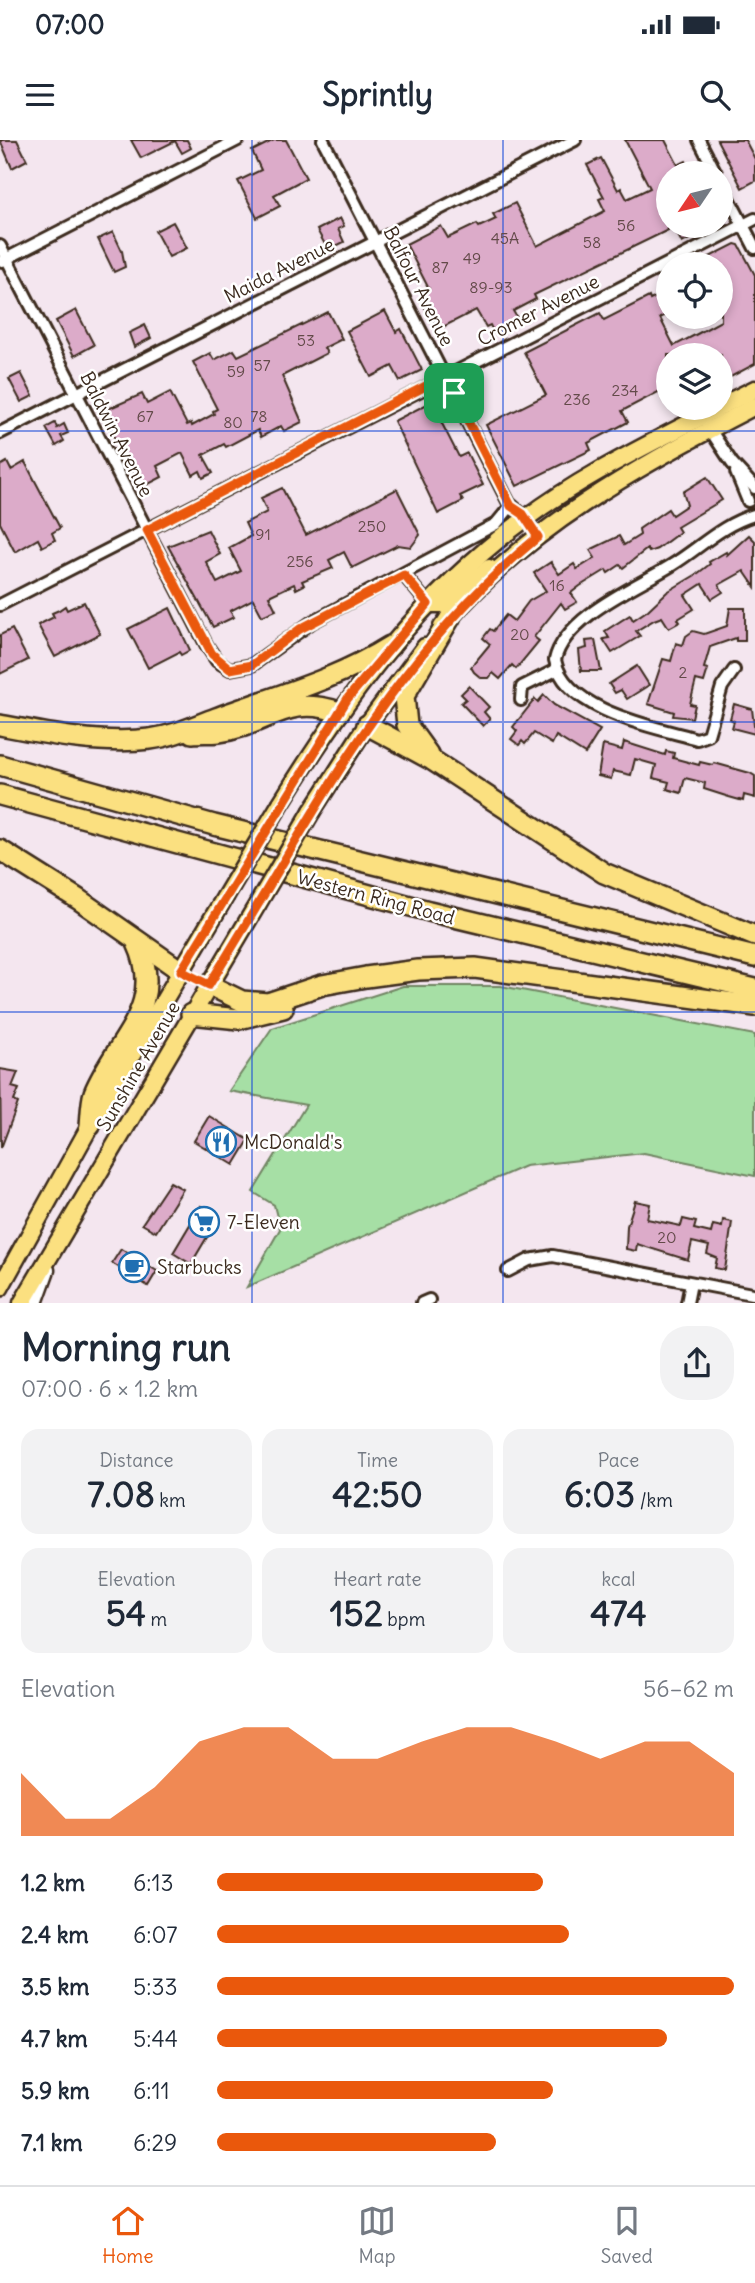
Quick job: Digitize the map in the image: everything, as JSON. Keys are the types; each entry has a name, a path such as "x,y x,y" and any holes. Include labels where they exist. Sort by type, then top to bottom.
{"highway":[{"path":"432,761 407,725 404,696 450,618"},
{"path":"180,733 348,669 390,646"},
{"path":"0,725 110,740 149,739 180,733 220,732 299,705 317,705 339,712"},
{"path":"367,724 432,761 604,873 755,936"},
{"name":"Western Ring Road","path":"0,765 214,825 755,957"},
{"name":"Western Ring Road","path":"0,795 429,911 755,989"},
{"path":"0,850 78,899 136,943 181,971"},
{"path":"90,1126 94,1094 134,1026 143,1002 147,974 136,943"},
{"path":"209,985 242,1001 268,1003 322,985 366,977 454,968 496,969 755,1006"},
{"path":"191,1014 250,1018 366,977"}],"main road":[{"path":"733,400 755,389"},
{"path":"706,423 755,406"},
{"path":"428,604 444,604 480,573 519,552 709,420"},
{"name":"Sunshine Avenue","path":"2,1279 281,803 339,712 390,646 428,604 485,550 526,518 613,462 706,423"},
{"path":"526,518 538,537"},
{"name":"Sunshine Avenue","path":"22,1303 191,1014 367,724 450,618 519,552"},
{"path":"339,712 367,724"},
{"path":"181,971 209,985"},
{"path":"36,1303 50,1259"}],"street":[{"path":"3,261 238,140"},
{"name":"Balfour Avenue","path":"323,140 511,506 526,518"},
{"name":"Maida Avenue","path":"0,433 575,140"},
{"path":"699,140 710,161"},
{"path":"733,206 755,248"},
{"name":"Cromer Avenue","path":"0,605 755,219"},
{"name":"Baldwin Avenue","path":"0,246 3,261 77,394 212,654 230,669 252,665 306,626 404,575"},
{"path":"706,423 732,463 750,499 755,516 735,520"},
{"path":"732,463 755,488"},
{"path":"734,670 722,687 705,737 697,739 616,715 564,684 556,670 555,660 562,643 598,609 674,564 735,520 750,499"},
{"path":"428,604 404,575 496,524 511,506"},
{"path":"521,700 523,687 556,670"},
{"path":"508,1272 529,1260 553,1256 752,1294"},
{"path":"687,1303 691,1283"}],"green space":[{"path":"403,986 501,986 755,1035 755,1176 644,1153 525,1166 247,1287 280,1229 274,1205 253,1192 306,1105 229,1091 272,1028"}],"building":[{"path":"0,140 17,140 27,160 12,168"},
{"path":"131,140 187,140 191,148 182,153 175,141 141,158"},
{"path":"274,140 286,140 306,178 274,195 280,206 257,218 238,181 261,170 252,151"},
{"path":"625,140 665,140 676,161 656,161 656,236 534,295 536,299 513,311 519,321 494,333 490,325 486,327 476,310 439,329 422,303 425,301 421,293 429,289 406,244 441,226 448,238 477,224 479,227 496,219 493,214 515,203 537,246 605,211 599,199 604,197 587,165 601,158 618,190 621,188 627,199 650,188"},
{"path":"717,140 745,140 755,159 755,181 742,188 733,171 733,161 728,161"},
{"path":"340,218 344,226 338,229 344,242 328,250 317,230"},
{"path":"173,222 187,248 169,257 155,231"},
{"path":"113,232 122,251 125,267 114,272 98,239"},
{"path":"679,238 692,238 682,243"},
{"path":"735,244 739,245 755,275 755,364 733,376 733,343 680,343 706,329 733,329 733,252 719,252"},
{"path":"649,297 650,300 656,297 656,329 666,329 672,343 656,343 656,393 622,411 628,422 588,443 591,450 517,486 486,425 546,395 524,352 600,313 604,320"},
{"path":"76,310 94,345 74,356 56,321"},
{"path":"385,311 396,332 401,329 422,370 400,381 392,366 371,377 347,331"},
{"path":"328,312 342,339 324,348 327,353 282,376 302,422 284,431 281,426 261,437 258,430 226,447 224,444 203,455 213,473 203,478 200,471 193,475 182,453 157,466 162,477 141,488 101,412 142,394 147,404 170,392 187,425 191,423 192,426 214,414 213,411 217,409 193,362 210,353 214,360 234,350 238,356"},
{"path":"145,325 151,338 134,347 129,333"},
{"path":"21,373 33,396 21,402 9,379"},
{"path":"431,402 459,457 467,453 483,485 460,496 463,501 438,514 394,421"},
{"path":"55,423 57,428 64,424 68,433 61,436 64,441 56,446 46,428"},
{"path":"7,462 11,470 25,462 60,528 52,533 55,540 42,547 38,539 15,552 0,523 0,466"},
{"path":"707,477 722,500 677,527 680,532 657,549 649,552 647,549 623,568 620,565 608,573 606,570 571,593 577,602 565,609 561,603 534,637 539,641 516,669 512,665 500,679 493,673 489,678 481,678 474,672 471,667 490,644 483,638 490,629 493,631 506,615 514,621 529,601 546,591 534,573 551,562 559,574 574,564 577,569 595,558 590,550 619,536 624,545 640,535 639,529 668,509 672,515 687,505 683,492"},
{"path":"282,488 306,535 397,489 420,535 411,547 398,545 352,568 344,552 329,560 333,568 302,581 304,585 296,589 294,584 269,596 276,610 262,616 253,599 230,611 234,617 213,627 168,546 208,530 220,554 206,562 217,583 241,571 229,548 251,536 245,523 267,512 261,498"},
{"path":"749,535 755,541 755,587 744,571 719,585 723,592 712,599 702,584 685,595 694,609 678,619 680,622 669,628 662,617 654,620 636,631 640,636 612,653 603,639 609,638 605,631 630,615 633,620 648,610 667,592 697,574 710,564 709,562 726,552 727,555"},
{"path":"84,602 100,634 55,657 38,625 54,617 52,613 65,606 67,610"},
{"path":"170,608 190,650 181,655 179,652 148,668 128,629"},
{"path":"730,608 745,608 745,641 736,641 736,638 710,647 704,668 708,669 704,682 696,680 690,704 695,705 692,718 673,716 674,712 648,704 663,659 671,661 676,643 683,645 686,636 693,631 704,634 727,626"},
{"path":"12,629 28,660 0,674 0,635"},
{"path":"595,640 601,671 581,671 579,650 587,648 586,641"},
{"path":"637,666 649,685 627,699 621,690 615,693 609,684"},
{"path":"469,686 489,707 484,712 490,719 483,726 461,703 466,699 461,694"},
{"path":"544,695 554,705 600,730 585,754 556,736 552,744 534,733 525,744 522,741 519,745 511,739 517,731 513,727 535,699 538,702"},
{"path":"734,704 752,709 755,734 732,728 734,721 730,719"},
{"path":"624,742 665,755 666,751 674,753 673,758 699,765 700,762 714,763 750,773 755,776 755,798 744,795 743,801 729,797 704,789 705,783 685,778 681,793 667,789 669,782 653,778 656,765 635,759 631,775 613,771 611,779 598,776 603,745 622,750"},
{"path":"0,1069 18,1072 12,1087 19,1089 14,1101 18,1103 1,1148"},
{"path":"209,1116 249,1140 234,1165 194,1141"},
{"path":"170,1182 183,1189 156,1232 142,1224"},
{"path":"635,1201 650,1204 647,1219 681,1226 683,1219 696,1222 694,1229 711,1233 713,1225 722,1227 723,1220 732,1222 725,1270 715,1268 717,1258 707,1254 709,1246 692,1242 688,1260 637,1244 636,1251 626,1249 627,1226"},
{"path":"201,1206 219,1217 191,1264 173,1253"},
{"path":"121,1249 157,1271 148,1286 112,1263"}],"place":[{"name":"McDonald's","path":"221,1142"},
{"name":"7-Eleven","path":"204,1222"},
{"name":"Starbucks","path":"134,1267"}],"route":[{"path":"445,376 454,393 511,506 523,514 538,537 463,604 405,671 367,724 312,811 209,985 181,971 281,803 348,698 428,604 404,575 300,629 252,665 230,669 217,661 212,654 147,530 445,376"}]}
